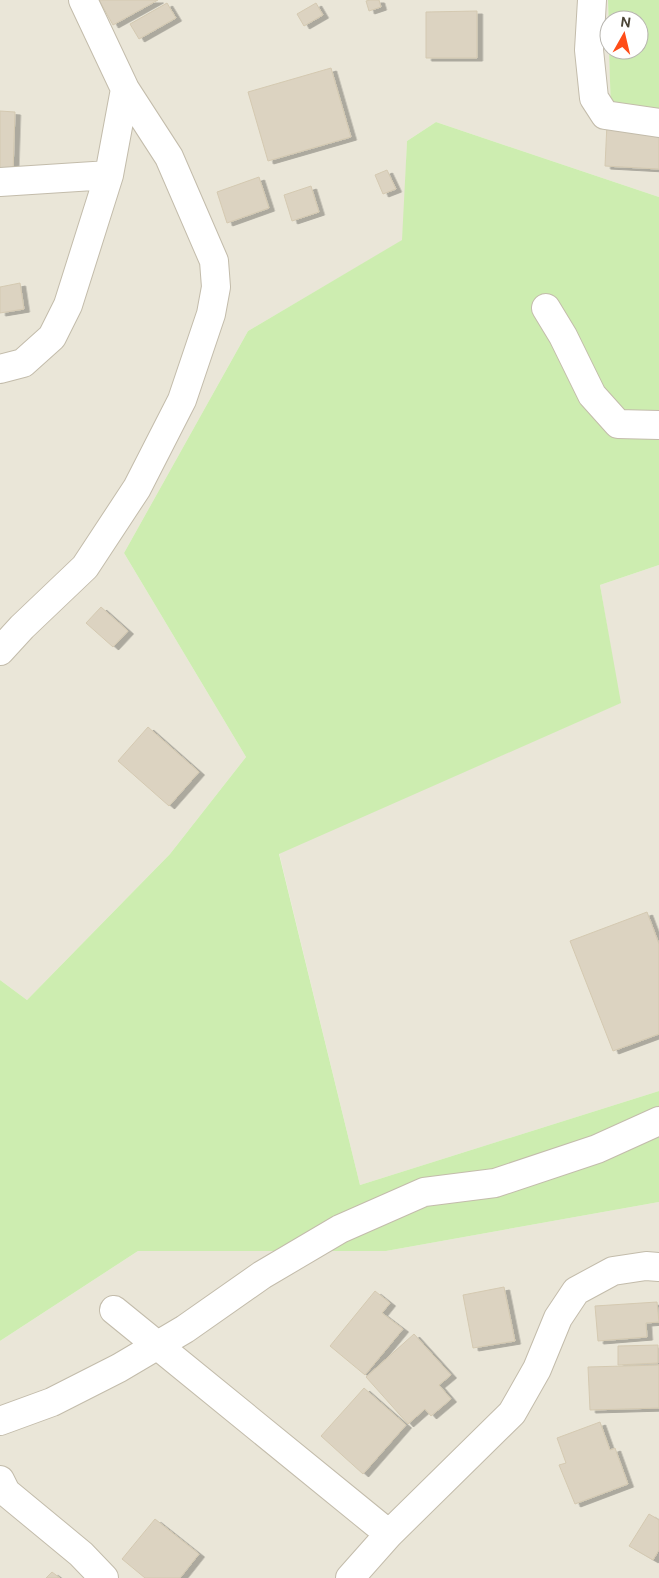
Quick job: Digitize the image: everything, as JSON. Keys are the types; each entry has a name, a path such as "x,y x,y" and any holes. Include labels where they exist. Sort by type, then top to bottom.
{"street":[{"path":"0,650 86,568 137,488 182,400 211,314 216,287 214,262 169,157 125,89 83,0"},
{"path":"592,0 589,50 594,98 605,115 659,123"},
{"path":"0,368 24,362 52,337 68,306 109,175 125,89"},
{"path":"0,182 109,175"},
{"path":"546,308 563,336 592,396 618,424 659,425"},
{"path":"0,1421 52,1402 119,1368 185,1329 262,1275 348,1225 424,1192 495,1183 579,1156 659,1121"},
{"path":"350,1578 389,1534 512,1413 536,1369 558,1318 576,1291 613,1271 646,1266 659,1267"},
{"path":"114,1310 389,1534"},
{"path":"0,1480 6,1492 81,1554 104,1578"}],"shaded area":[{"path":"0,0 608,0 608,10 599,10 599,60 610,60 611,111 659,114 659,197 436,122 407,141 403,240 248,331 124,553 246,757 170,854 27,1000 0,980"},
{"path":"659,565 659,1091 360,1185 279,853 620,703 600,585"},
{"path":"659,1202 659,1578 0,1578 0,1341 138,1251 386,1251"}],"green space":[{"path":"608,0 659,0 659,114 611,112 609,60 649,60 649,10 608,10"},
{"path":"436,122 659,197 659,565 600,585 621,703 279,854 360,1185 659,1091 659,1202 386,1251 138,1251 0,1341 0,980 27,1000 170,854 246,757 124,553 248,331 402,240 407,141"}],"building":[{"path":"99,0 158,0 113,25"},
{"path":"379,0 381,7 369,11 366,1"},
{"path":"167,3 176,18 139,39 130,24"},
{"path":"316,3 323,15 304,26 297,14"},
{"path":"477,11 477,58 426,58 426,12"},
{"path":"331,68 351,137 268,161 248,92"},
{"path":"0,111 15,112 13,172 0,172"},
{"path":"607,123 659,126 659,169 605,166"},
{"path":"387,170 396,189 383,194 375,175"},
{"path":"259,177 269,208 227,223 217,192"},
{"path":"311,186 319,212 292,221 284,195"},
{"path":"20,283 24,309 0,313 0,287"},
{"path":"101,607 128,631 113,647 86,623"},
{"path":"148,727 199,772 169,806 118,761"},
{"path":"647,912 659,944 659,1034 613,1051 570,941"},
{"path":"504,1287 515,1341 473,1348 463,1295"},
{"path":"375,1291 390,1303 382,1313 403,1329 365,1375 330,1346"},
{"path":"657,1302 659,1322 646,1323 647,1337 598,1341 595,1306"},
{"path":"414,1334 451,1375 439,1385 451,1399 431,1416 425,1409 408,1424 366,1377"},
{"path":"658,1345 658,1363 618,1365 618,1346"},
{"path":"659,1365 659,1408 590,1410 588,1367"},
{"path":"364,1388 406,1425 363,1474 321,1436"},
{"path":"600,1422 610,1450 615,1448 628,1484 575,1504 559,1465 566,1463 557,1438"},
{"path":"649,1514 659,1520 659,1550 653,1560 629,1546"},
{"path":"155,1519 199,1554 180,1578 145,1578 122,1559"},
{"path":"52,1572 60,1578 46,1578"}]}
